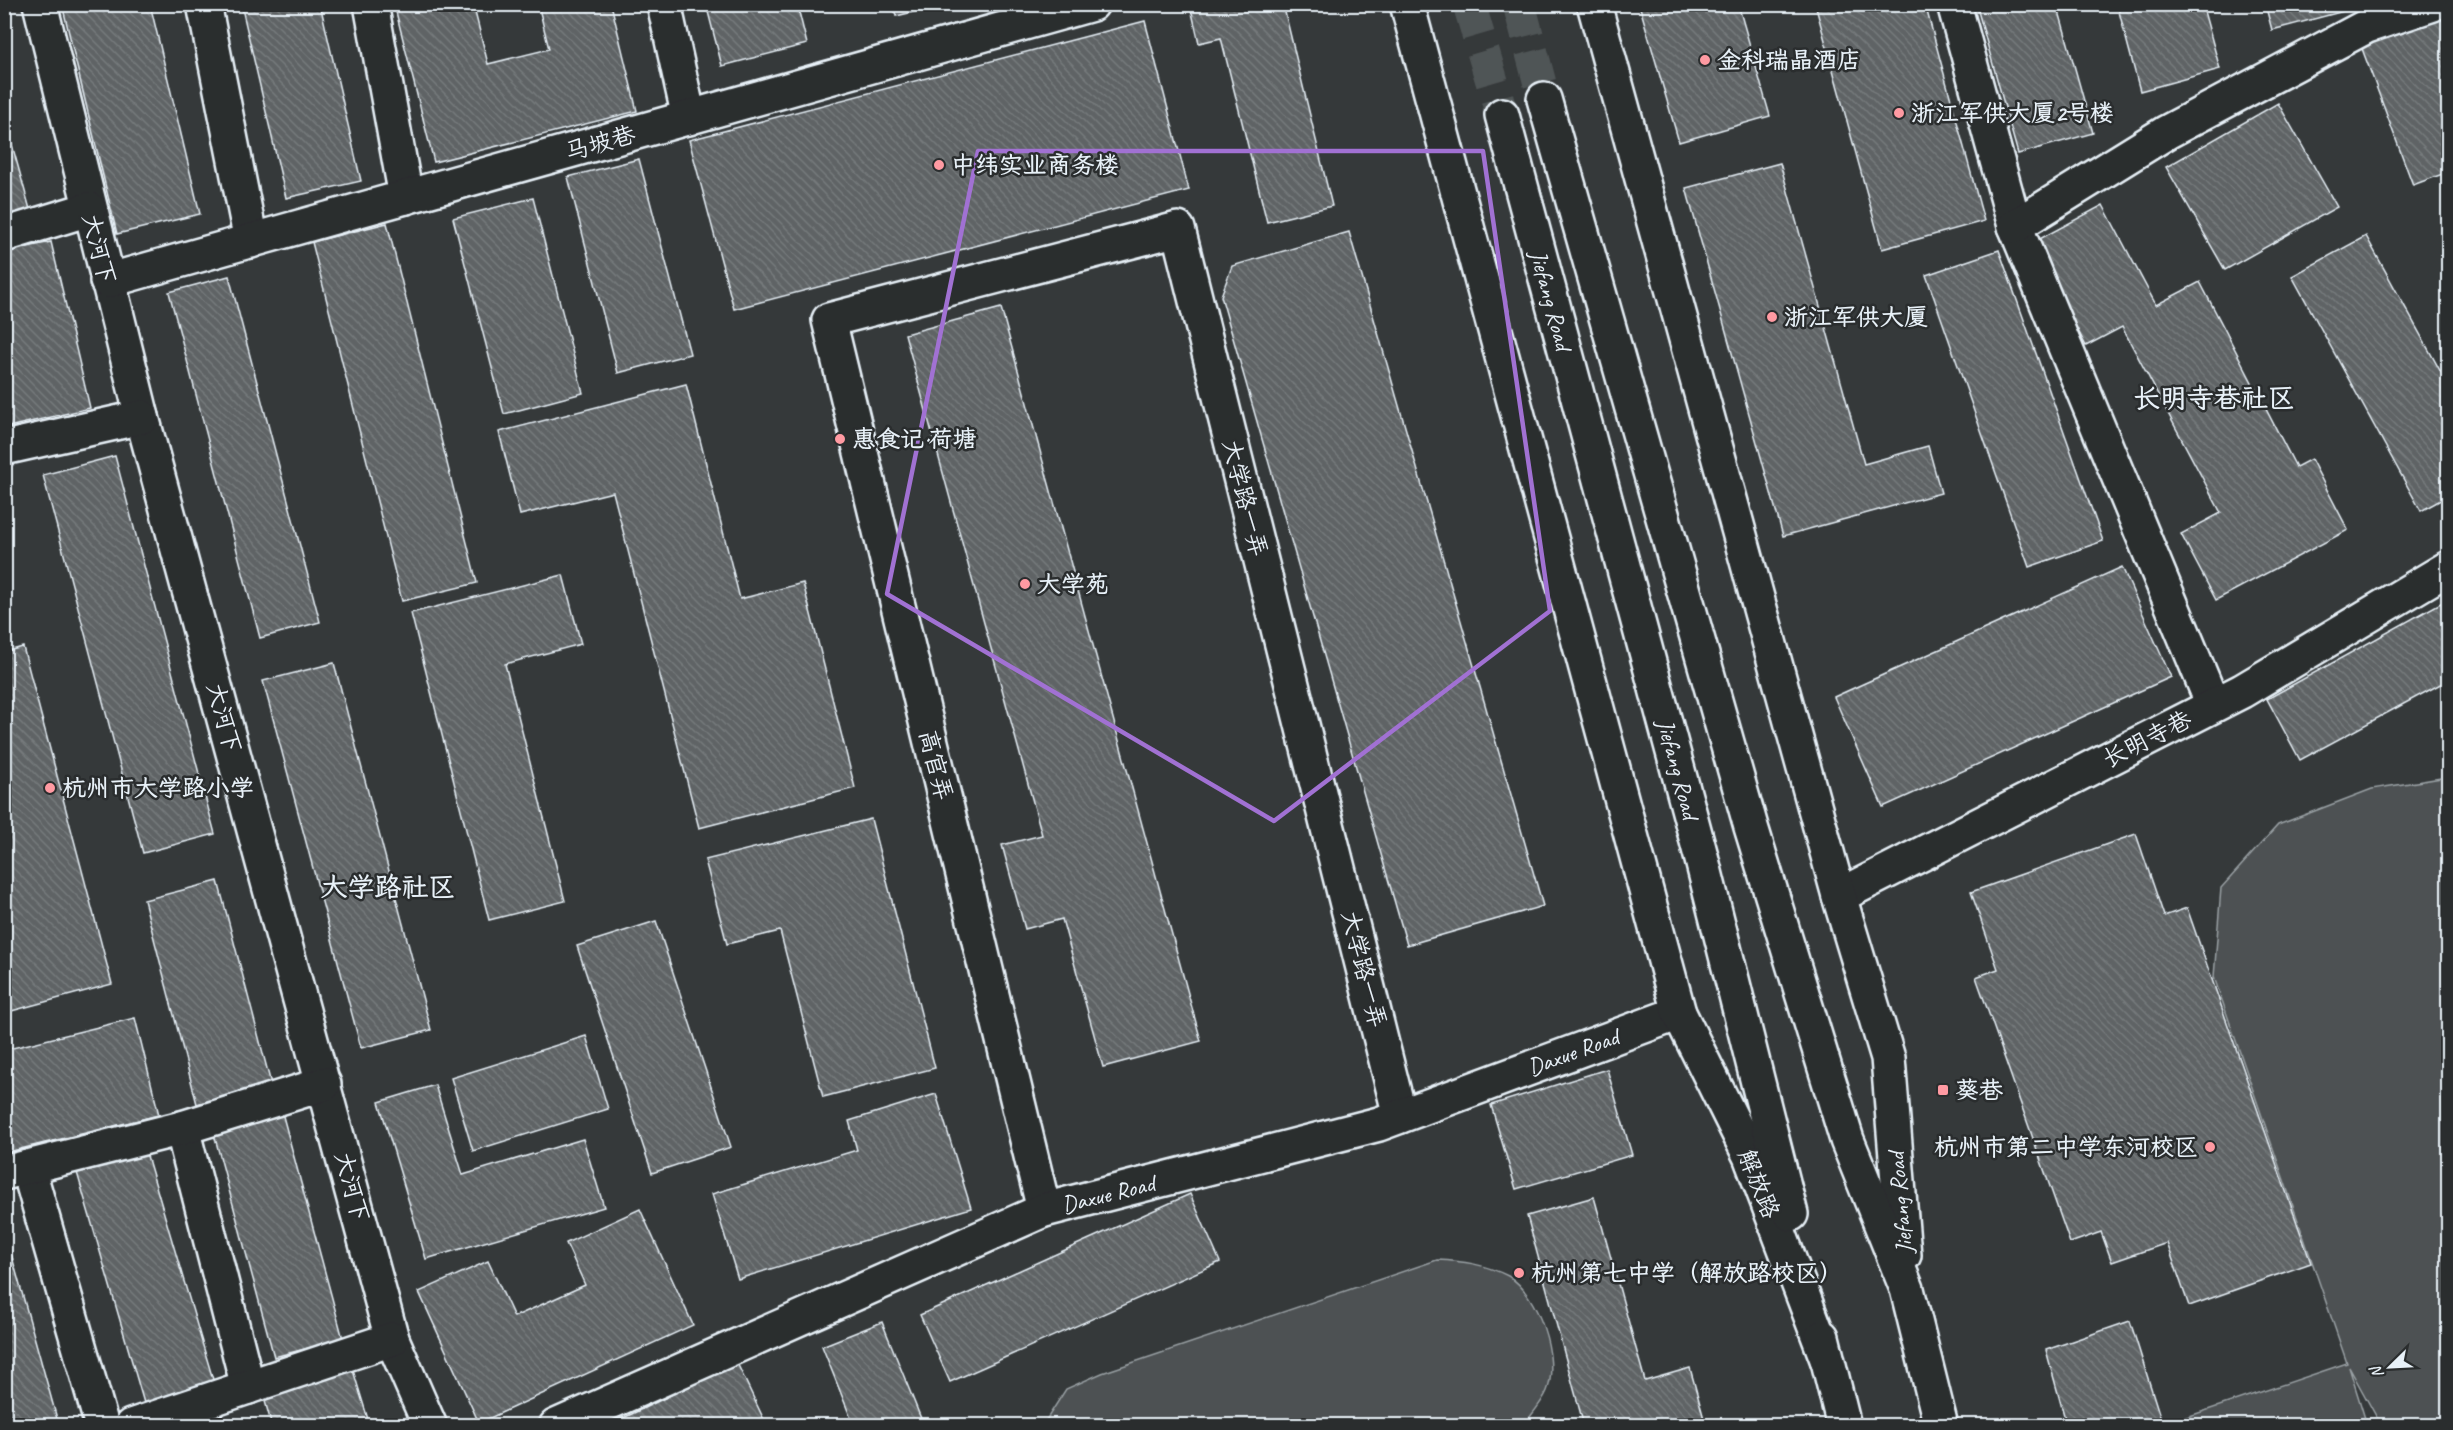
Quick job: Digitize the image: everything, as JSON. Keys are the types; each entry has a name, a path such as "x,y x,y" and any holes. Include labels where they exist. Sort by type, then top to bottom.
{"main road":[{"name":"大河下","path":"40,4 142,417 392,1339 430,1425"},
{"path":"204,4 251,240"},
{"path":"371,4 406,197"},
{"path":"664,4 689,118"},
{"name":"马坡巷","path":"107,281 689,118 1050,10 1092,4"},
{"path":"1407,4 1679,1013"},
{"name":"Jiefang Road","path":"1594,4 1839,896 1888,1058 1907,1289"},
{"path":"1954,4 2015,226 2214,705"},
{"path":"2015,226 2167,132 2367,26 2433,4"},
{"name":"Jiefang Road","path":"1544,99 1751,827 1847,1140 1907,1289 1941,1425"},
{"name":"Jiefang Road","path":"1502,115 1701,856 1844,1425"},
{"path":"4,236 89,209"},
{"name":"大学路一弄","path":"829,320 1178,229 1401,1116"},
{"name":"高官弄","path":"829,320 1044,1210"},
{"path":"4,448 142,417"},
{"name":"长明寺巷","path":"1839,896 2214,705 2448,568"},
{"name":"Daxue Road","path":"556,1425 1044,1210 1379,1124 1679,1013"},
{"name":"解放路","path":"1679,1013 1750,1156 1827,1359"},
{"path":"102,1425 16,1170 182,1128 324,1084"},
{"path":"182,1128 248,1387"},
{"path":"131,1425 392,1339"}],"highlighted area":[{"path":"978,151 1483,151 1550,611 1274,821 887,594"}],"shaded area":[{"path":"2448,777 2448,1425 2381,1425 2349,1367 2367,1425 2174,1425 2172,1422 2347,1363 2214,977 2221,888 2278,825 2372,789"},
{"path":"1437,1260 1473,1264 1508,1276 1529,1297 1537,1311 1548,1345 1551,1362 1550,1378 1545,1395 1524,1425 1043,1425 1066,1389 1102,1373"}],"building":[{"path":"62,4 150,4 200,214 117,234"},
{"path":"241,4 320,4 361,181 286,198"},
{"path":"394,4 473,4 488,64 549,49 538,4 611,4 637,111 434,162"},
{"path":"706,4 797,4 807,44 722,66"},
{"path":"893,4 947,4 896,16"},
{"path":"1190,4 1283,4 1332,206 1267,222 1221,38 1199,43"},
{"name":"金科瑞晶酒店","path":"1639,4 1738,4 1770,116 1679,142"},
{"name":"浙江军供大厦2号楼","path":"1815,4 1925,4 1984,221 1882,249"},
{"path":"1976,4 2057,4 2093,133 2018,154"},
{"path":"2117,4 2202,4 2220,69 2140,91"},
{"path":"2265,4 2347,4 2348,10 2272,30"},
{"path":"2445,16 2448,26 2448,172 2413,185 2361,46"},
{"name":"中纬实业商务楼","path":"1145,21 1189,190 734,309 689,140"},
{"path":"2278,103 2337,207 2225,270 2166,167"},
{"path":"4,116 31,213 4,220"},
{"path":"639,159 690,354 618,373 568,177"},
{"name":"浙江军供大厦","path":"1780,163 1864,464 1928,446 1941,493 1783,536 1686,188"},
{"path":"533,198 583,393 504,414 453,218"},
{"path":"2103,205 2156,305 2200,282 2296,467 2311,459 2348,530 2216,600 2181,534 2221,513 2122,327 2086,346 2032,243"},
{"path":"387,223 477,583 402,601 312,242"},
{"path":"1349,232 1543,906 1407,945 1221,296 1232,266"},
{"path":"2366,236 2448,385 2448,496 2421,511 2292,276"},
{"path":"51,242 90,408 4,428 4,252"},
{"path":"1999,250 2103,541 2029,567 1926,275"},
{"path":"229,276 320,622 260,638 169,292"},
{"name":"大学苑","path":"1001,308 1201,1041 1103,1067 1062,919 1025,929 1002,845 1042,835 905,334"},
{"path":"686,384 740,599 803,583 855,788 699,828 613,492 520,515 499,432"},
{"path":"115,456 215,834 143,853 43,475"},
{"path":"2122,567 2171,677 1883,807 1834,697"},
{"path":"563,575 581,644 505,664 565,901 489,920 411,613"},
{"path":"2448,599 2448,680 2300,760 2267,699"},
{"path":"23,647 112,984 4,1013 4,652"},
{"path":"334,663 431,1030 361,1048 263,681"},
{"path":"871,819 935,1068 823,1097 780,931 727,944 705,860"},
{"path":"2136,834 2164,916 2187,908 2311,1263 2189,1306 2167,1243 2112,1262 2101,1232 2070,1243 1976,977 1998,969 1971,892"},
{"path":"218,881 271,1084 197,1104 144,900"},
{"path":"656,921 731,1147 652,1173 577,946"},
{"path":"135,1018 159,1115 4,1153 4,1050"},
{"path":"586,1036 608,1109 473,1151 451,1078"},
{"path":"1607,1069 1632,1155 1516,1189 1491,1105"},
{"path":"435,1085 463,1175 583,1139 604,1207 426,1259 379,1102"},
{"path":"936,1094 971,1208 738,1279 712,1194 857,1150 849,1121"},
{"path":"280,1105 343,1339 274,1357 211,1123"},
{"path":"145,1149 214,1383 144,1403 76,1169"},
{"path":"1190,1194 1220,1262 950,1382 920,1315"},
{"path":"1594,1197 1645,1381 1690,1368 1706,1426 1584,1426 1527,1216"},
{"path":"640,1209 693,1325 479,1423 419,1292 488,1261 514,1317 585,1285 566,1243"},
{"path":"4,1228 59,1426 4,1426"},
{"path":"2130,1321 2163,1426 2067,1426 2046,1350"},
{"path":"882,1322 924,1426 854,1426 822,1346"},
{"path":"737,1363 766,1424 607,1426"},
{"path":"352,1367 370,1426 272,1426 263,1394"}],"tunnel":[{"path":"1469,4 1502,115"},
{"path":"1519,4 1544,99"}],"place":[{"name":"金科瑞晶酒店","path":"1705,60"},
{"name":"浙江军供大厦2号楼","path":"1899,113"},
{"name":"中纬实业商务楼","path":"939,165"},
{"name":"浙江军供大厦","path":"1772,317"},
{"name":"惠食记·荷塘","path":"840,439"},
{"name":"大学苑","path":"1025,584"},
{"name":"杭州市大学路小学","path":"50,788"},
{"name":"葵巷","path":"1943,1090"},
{"name":"杭州市第二中学东河校区","path":"2210,1147"},
{"name":"杭州第七中学（解放路校区）","path":"1519,1273"}],"district":[{"name":"长明寺巷社区","path":"2214,398"},
{"name":"大学路社区","path":"388,887"}]}
